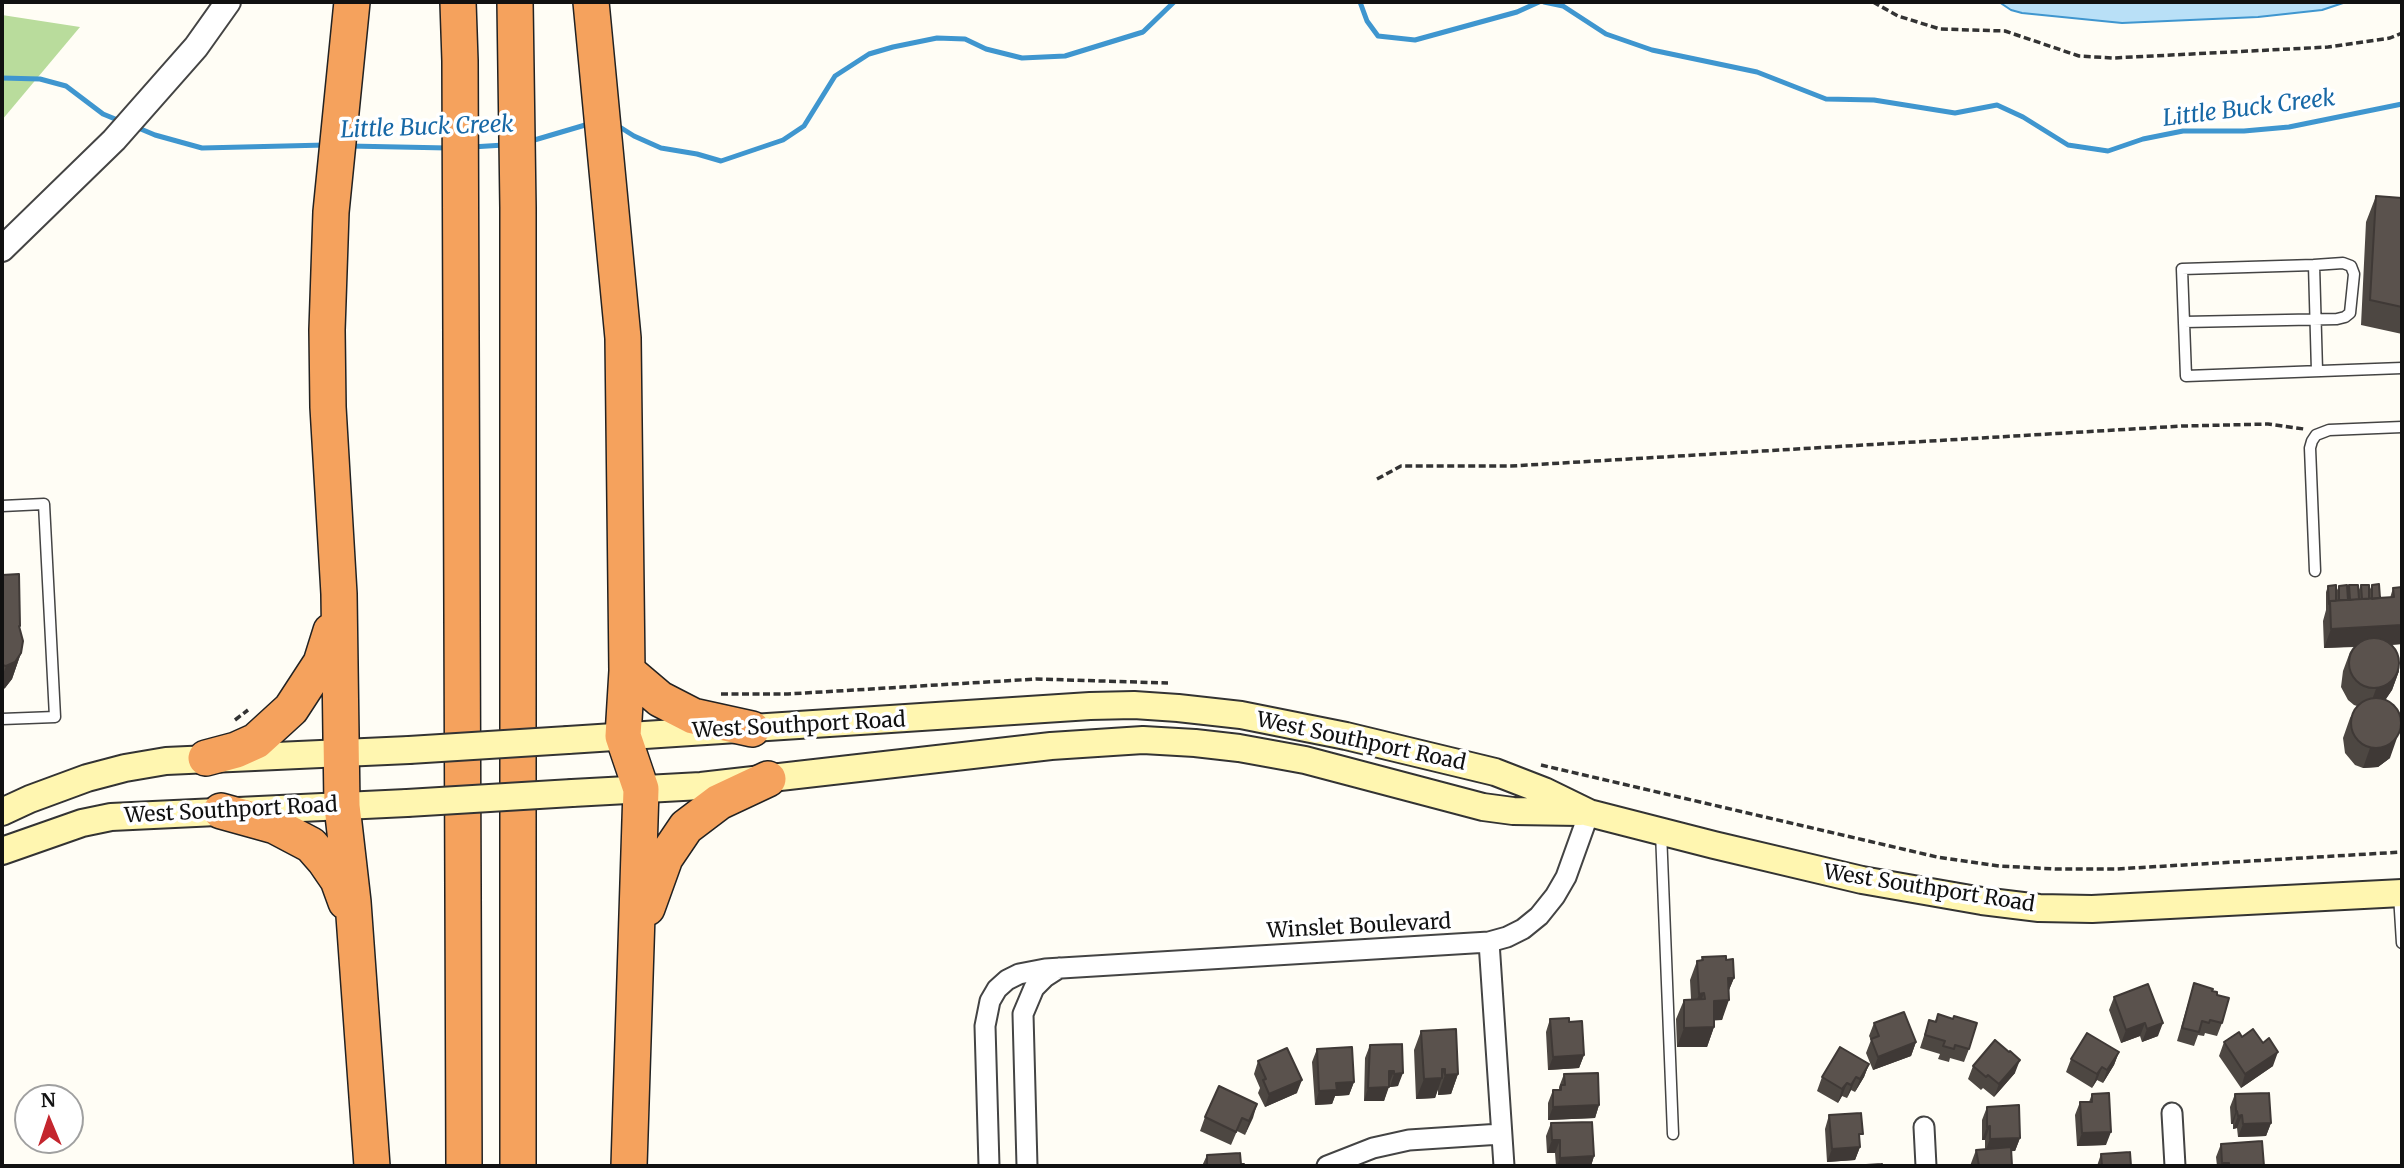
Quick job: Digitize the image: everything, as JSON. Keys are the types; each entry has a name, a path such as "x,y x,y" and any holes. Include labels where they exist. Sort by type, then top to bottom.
{"highway":[{"path":"352,2 331,212 327,330 328,407 339,594 342,806 355,933 372,1166"},
{"path":"458,2 464,1166"},
{"path":"515,2 518,208 519,1166"},
{"path":"591,2 623,338 627,671 622,736 641,789 629,1166"},
{"path":"206,758 257,741 291,709 321,663 339,594"},
{"path":"627,671 660,699 693,716 752,729"},
{"path":"636,956 656,879 686,827 719,802 768,779"},
{"path":"221,811 275,826 311,845 338,880 355,933"}],"main road":[{"name":"West Southport Road","path":"2,812 76,782 125,768 206,758 409,750 1134,705 1241,715 1346,736 1495,772 1544,791 1589,813 1661,832 1862,880 1969,899 2039,908 2092,909 2401,894"},
{"name":"West Southport Road","path":"2,851 41,836 101,819 641,789 768,779 1051,746 1143,740 1217,745 1305,760 1483,807 1513,811 1589,813"}],"street":[{"path":"2,249 114,140 196,47 228,2"},
{"name":"Winslet Boulevard","path":"989,1166 985,1026 990,1001 997,989 1007,980 1019,974 1059,968 1489,942 1507,937 1539,916 1555,896 1566,877 1589,813"},
{"path":"1489,942 1504,1166"},
{"path":"1027,1166 1023,1014 1034,988 1059,968"},
{"path":"2172,1113 2175,1166"},
{"path":"1924,1128 1926,1166"},
{"path":"1327,1166 1373,1148 1409,1140 1501,1134"}],"lane":[{"path":"2184,322 2337,319 2350,313 2354,274 2351,266 2343,263 2182,269 2186,376 2402,368"},
{"path":"2314,265 2317,370"},
{"path":"2315,572 2310,448 2316,435 2329,430 2402,427"},
{"path":"2,506 44,504 55,717 2,719"},
{"path":"1661,832 1673,1134"},
{"path":"2401,894 2402,943"}],"path":[{"path":"1873,2 1898,16 1940,29 2005,32 2080,56 2113,58 2328,47 2390,38 2402,33"},
{"path":"1377,479 1401,466 1511,466 2183,426 2268,424 2307,429 2316,435"},
{"path":"2160,866 2402,852"}],"green space":[{"path":"2,15 80,27 2,120"}],"water":[{"path":"1999,2 2346,2 2322,10 2258,17 2122,23 2022,13"}],"building":[{"path":"2376,196 2402,198 2402,307 2370,300"},
{"path":"19,574 19,626 23,641 21,653 15,662 6,666 2,665 2,575"},
{"path":"2379,584 2380,598 2372,599 2372,585"},
{"path":"2336,585 2336,601 2330,601 2329,604 2328,586"},
{"path":"2347,585 2348,600 2339,600 2339,586"},
{"path":"2349,585 2358,585 2359,599 2350,600"},
{"path":"2361,585 2369,585 2369,599 2362,599"},
{"path":"2402,587 2402,625 2331,629 2330,601 2394,597 2393,588"},
{"path":"2374,638 2392,645 2399,663 2392,681 2374,688 2356,681 2349,663 2356,645"},
{"path":"2366,699 2386,699 2400,713 2400,733 2386,747 2366,747 2352,733 2352,713"},
{"path":"1726,956 1726,960 1733,959 1734,978 1728,978 1729,1000 1714,1001 1714,1027 1684,1028 1684,1000 1705,999 1704,993 1699,994 1697,961 1703,960 1702,957"},
{"path":"2194,983 2229,998 2222,1023 2202,1021 2199,1032 2182,1028"},
{"path":"2148,984 2163,1023 2147,1029 2145,1023 2126,1030 2114,997"},
{"path":"1904,1012 1916,1042 1878,1057 1871,1039 1879,1036 1874,1023"},
{"path":"1938,1014 1977,1023 1969,1049 1955,1045 1954,1049 1943,1046 1945,1041 1925,1035 1929,1020 1936,1022"},
{"path":"1569,1018 1569,1022 1582,1021 1584,1055 1553,1057 1550,1019"},
{"path":"1456,1029 1458,1074 1445,1075 1445,1069 1442,1069 1442,1078 1424,1079 1421,1031"},
{"path":"2253,1029 2263,1043 2269,1038 2278,1052 2245,1074 2224,1042 2239,1032 2242,1037"},
{"path":"2087,1033 2119,1052 2107,1070 2102,1067 2097,1074 2071,1059"},
{"path":"1995,1040 2020,1060 1999,1084 1973,1066"},
{"path":"1402,1044 1403,1073 1394,1074 1394,1071 1389,1071 1389,1087 1368,1088 1370,1045"},
{"path":"1352,1047 1354,1082 1336,1083 1337,1090 1319,1091 1317,1049"},
{"path":"1840,1047 1869,1064 1860,1079 1856,1077 1851,1085 1847,1083 1842,1089 1822,1077"},
{"path":"1287,1048 1302,1080 1269,1094 1258,1061"},
{"path":"1598,1073 1599,1105 1553,1107 1553,1090 1561,1090 1561,1085 1565,1085 1564,1074"},
{"path":"1219,1086 1257,1104 1249,1121 1242,1118 1236,1132 1205,1117"},
{"path":"2109,1093 2111,1132 2082,1133 2080,1102 2092,1102 2092,1094"},
{"path":"2269,1093 2271,1123 2243,1124 2242,1115 2238,1116 2236,1111 2235,1094"},
{"path":"2019,1105 2020,1138 1990,1139 1987,1107"},
{"path":"1861,1113 1863,1134 1859,1134 1860,1147 1832,1149 1829,1115"},
{"path":"1592,1122 1594,1156 1560,1158 1560,1140 1552,1140 1551,1123"},
{"path":"2262,1141 2264,1166 2229,1166 2229,1163 2222,1163 2221,1144"},
{"path":"2011,1147 2012,1166 1979,1166 1976,1150"},
{"path":"2130,1152 2131,1166 2102,1166 2101,1154"},
{"path":"1240,1153 1241,1164 1244,1166 1207,1166 1207,1155"},
{"path":"1882,1164 1883,1166 1850,1166"}],"waterway":[{"name":"Little Buck Creek","path":"615,124 661,148 721,161 783,140 804,126 835,76 869,54 937,38 965,39 986,49 1022,58 1065,56 1143,32 1174,2"},
{"name":"Little Buck Creek","path":"1360,2 1367,21 1378,36 1415,40 1517,12 1539,2"},
{"name":"Little Buck Creek","path":"1544,2 1563,6 1606,34 1652,50 1757,72 1826,99 1874,100 1955,113 1997,105 2023,117 2068,145 2108,151 2143,139 2183,131 2244,131 2289,127 2402,104"},
{"name":"Little Buck Creek","path":"2,78 40,79 66,86 103,114 120,121"},
{"name":"Little Buck Creek","path":"531,141 592,123"},
{"name":"Little Buck Creek","path":"136,127 202,148 326,145"},
{"name":"Little Buck Creek","path":"472,147 504,145"},
{"name":"Little Buck Creek","path":"349,146 448,148"}]}
